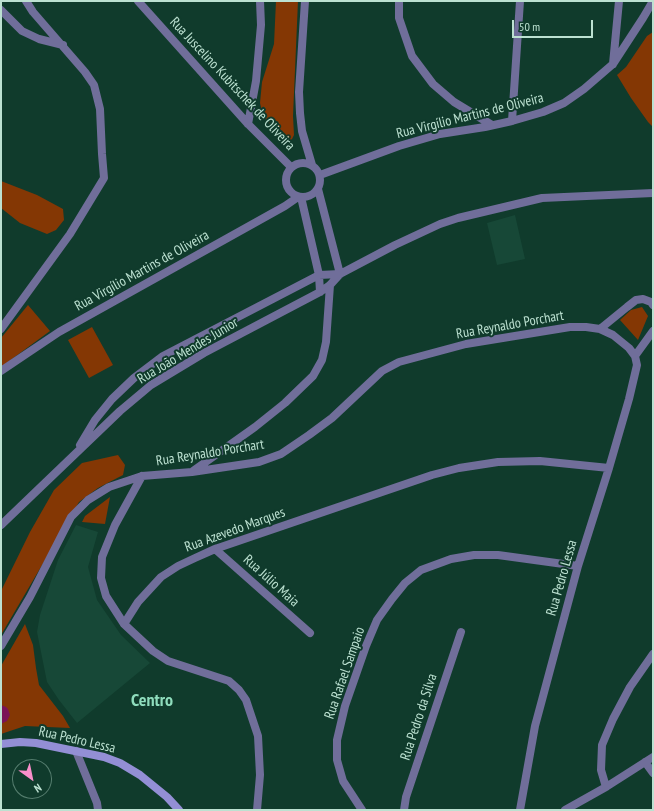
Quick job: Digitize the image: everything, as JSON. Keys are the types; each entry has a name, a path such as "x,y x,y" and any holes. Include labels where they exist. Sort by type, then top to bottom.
{"main road":[{"name":"Rua Pedro Lessa","path":"1,744 20,742 36,743 104,757 120,763 140,775 167,797 179,810"}],"street":[{"path":"1,329 70,234 104,178 100,109 94,85 63,45 33,12 26,1"},
{"name":"Rua Juscelino Kubitschek de Oliveira","path":"138,1 248,124 291,167"},
{"path":"248,124 256,81 261,25 260,1"},
{"path":"305,1 299,92 302,132 312,165"},
{"path":"399,1 399,18 412,56 433,84 454,102 492,125"},
{"path":"512,121 520,1"},
{"path":"613,64 619,1"},
{"name":"Rua Virgílio Martins de Oliveira","path":"320,175 399,146 440,134 512,121 543,112 564,103 584,89 613,64 653,1"},
{"path":"1,10 22,31 39,39 63,45"},
{"path":"318,189 312,195 300,197 294,195 289,191 285,181 288,171 291,167 302,162 312,165 320,175 318,189 340,274"},
{"name":"Rua João Mendes Junior","path":"74,454 120,410 151,385 204,353 320,292 330,285 340,274 395,244 440,224 458,218 542,198 653,193"},
{"path":"300,197 319,275 320,292"},
{"name":"Rua Virgílio Martins de Oliveira","path":"1,371 59,332 300,197"},
{"name":"Rua João Mendes Junior","path":"74,454 95,420 112,399 134,378 163,356 319,275 340,274"},
{"path":"192,472 279,408 313,376 322,360 326,342 330,285"},
{"path":"600,329 636,300 643,298 651,302 653,305"},
{"name":"Rua Reynaldo Porchart","path":"1,646 30,597 71,517 88,500 109,488 142,476 192,472 259,462 281,454 310,435 332,418 382,371 399,362 466,344 570,327 586,327 600,329 613,335 629,348 635,356"},
{"path":"635,356 653,331"},
{"name":"Rua Pedro Lessa","path":"520,810 535,726 578,566 629,399 636,365 635,356"},
{"path":"1,526 74,454"},
{"name":"Rua Azevedo Marques","path":"124,624 138,602 161,577 178,566 215,549 432,475 459,468 498,462 540,461 608,468"},
{"path":"142,476 115,524 102,557 101,578 106,596 124,624 153,651 168,661 229,681 239,690 246,700 258,736 260,775 257,810"},
{"name":"Rua Júlio Maia","path":"215,549 310,633"},
{"name":"Rua Rafael Sampaio","path":"362,810 343,781 337,760 338,740 346,706 377,620 405,583 421,570 451,559 474,555 498,554 578,566"},
{"name":"Rua Pedro da Silva","path":"404,810 408,790 461,632"},
{"path":"606,788 602,770 602,745 613,718 630,687 653,654"},
{"path":"76,751 97,803 98,810"},
{"path":"564,810 606,788 653,757"},
{"path":"645,762 653,773"}],"shaded area":[{"path":"276,1 298,1 293,116 294,135 292,139 286,143 279,138 263,116 260,103 262,82 274,44"},
{"path":"653,32 653,127 631,98 617,75 626,67 647,36"},
{"path":"1,181 37,195 63,209 64,220 56,230 47,234 20,223 1,208"},
{"path":"515,215 525,259 497,265 487,223"},
{"path":"28,305 50,331 1,367 1,338"},
{"path":"642,307 648,316 638,340 620,320 631,310"},
{"path":"92,327 113,365 89,378 68,340"},
{"path":"118,455 125,465 123,475 98,488 79,502 1,635 1,591 30,532 54,490 82,463"},
{"path":"110,497 105,524 82,522 85,516"},
{"path":"76,525 98,532 88,567 97,600 121,635 150,663 77,723 47,682 37,632 40,615 58,560"},
{"path":"25,624 33,645 39,685 63,716 70,728 25,726 1,734 1,666"},
{"path":"1,705 8,709 10,715 7,721 1,724"}],"district":[{"name":"Centro","path":"152,701"}]}
